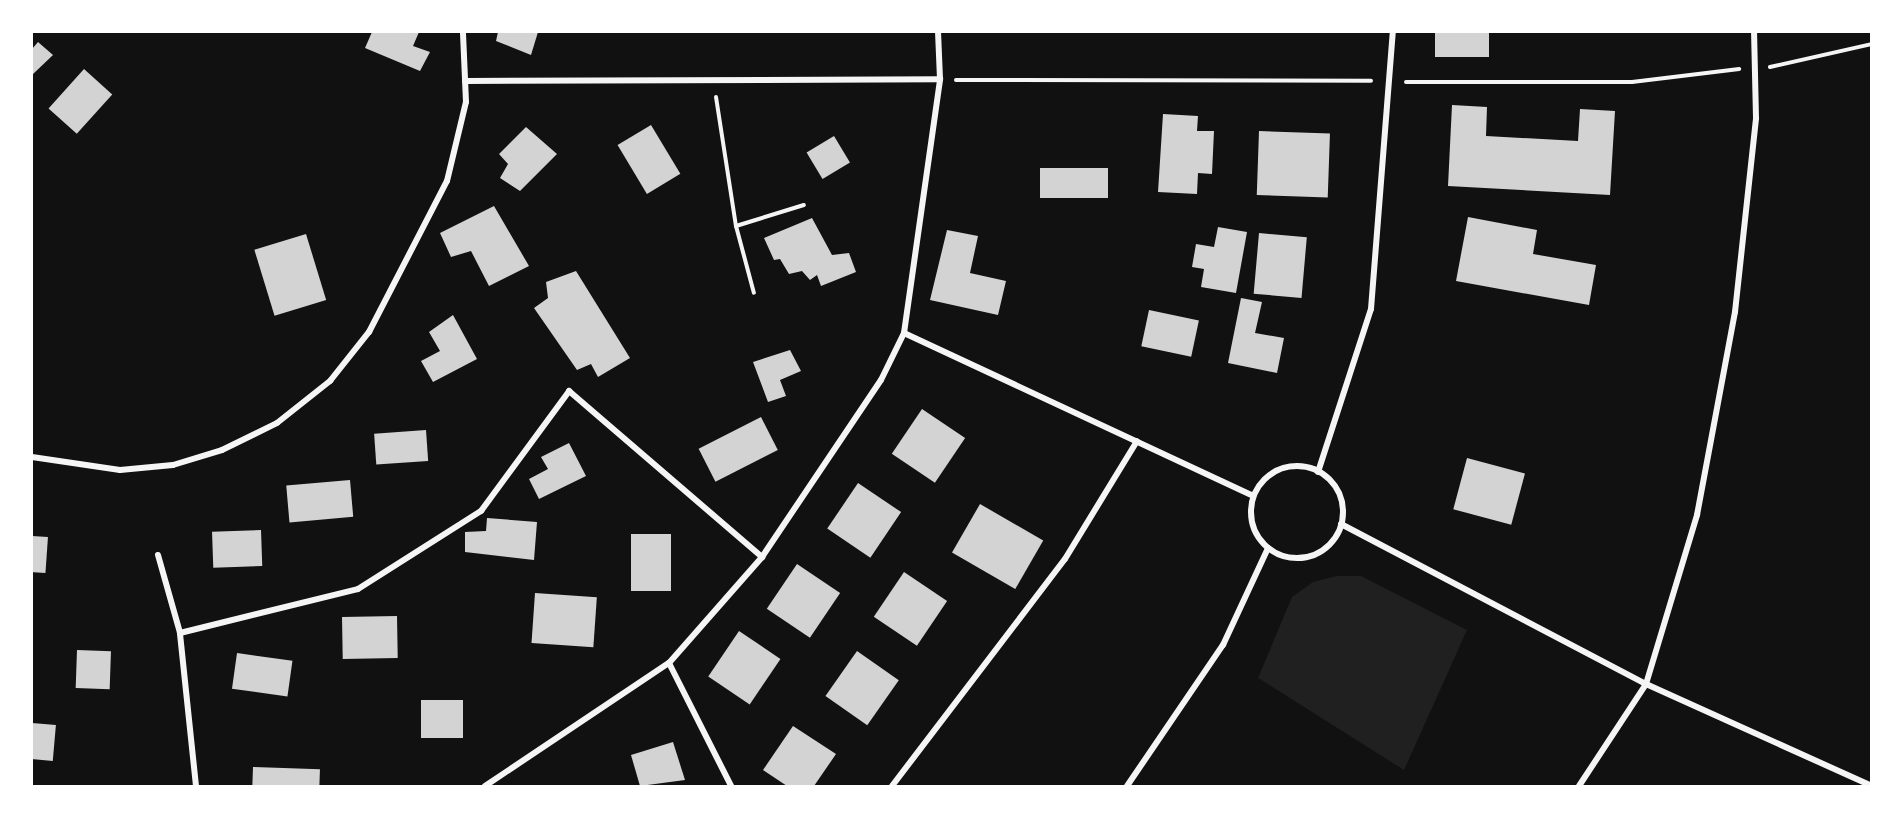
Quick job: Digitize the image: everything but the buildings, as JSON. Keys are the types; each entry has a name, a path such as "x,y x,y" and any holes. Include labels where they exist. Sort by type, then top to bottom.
{"street":[{"path":"32,457 120,470 173,465 222,450 277,423 330,381 369,332 447,181 460,140 465,81 463,32"},
{"path":"485,786 669,663 762,557 881,380 904,333 940,80 938,32"},
{"path":"1318,472 1371,309 1394,32"},
{"path":"1579,786 1646,684 1697,515 1736,312 1756,118 1754,32"},
{"path":"465,81 715,84 940,80"},
{"path":"904,333 1253,496"},
{"path":"180,633 358,589 482,511 569,392 762,557"},
{"path":"892,786 1065,559 1137,441"},
{"path":"1283,468 1318,472 1340,497 1341,524 1335,538 1311,555 1296,558 1268,548 1252,524 1253,496 1260,483 1283,468"},
{"path":"1341,524 1646,684 1872,786"},
{"path":"1127,786 1223,645 1268,548"},
{"path":"158,555 180,633 196,786"},
{"path":"669,663 731,786"}],"path":[{"path":"715,84 736,226 754,293"},
{"path":"736,226 804,205"}],"shaded area":[{"path":"1337,576 1361,576 1467,630 1404,770 1258,678 1292,597 1313,582"}]}
